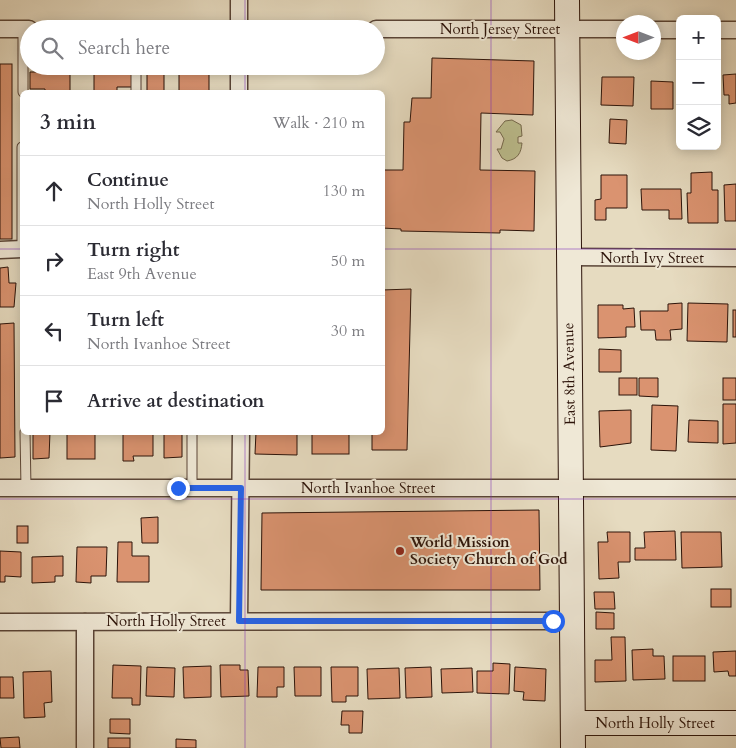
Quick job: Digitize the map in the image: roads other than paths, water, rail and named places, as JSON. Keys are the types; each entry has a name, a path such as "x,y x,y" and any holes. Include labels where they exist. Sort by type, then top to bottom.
{"street":[{"path":"239,0 239,20"},
{"name":"East 8th Avenue","path":"567,0 573,748"},
{"path":"0,29 20,29"},
{"name":"North Jersey Street","path":"385,29 616,30"},
{"path":"661,30 676,30"},
{"path":"721,30 736,30"},
{"path":"239,75 239,90"},
{"path":"0,250 20,249"},
{"name":"North Ivy Street","path":"568,257 736,258"},
{"path":"239,621 241,435"},
{"name":"North Ivanhoe Street","path":"0,488 736,488"},
{"name":"North Holly Street","path":"0,622 572,621"},
{"path":"85,622 85,748"},
{"name":"North Holly Street","path":"573,724 736,723"}],"lane":[{"path":"23,90 24,75"},
{"path":"136,75 136,90"},
{"path":"25,435 26,488"},
{"path":"192,435 192,488"}],"place":[{"name":"World Mission Society Church of God","path":"400,551"}]}
